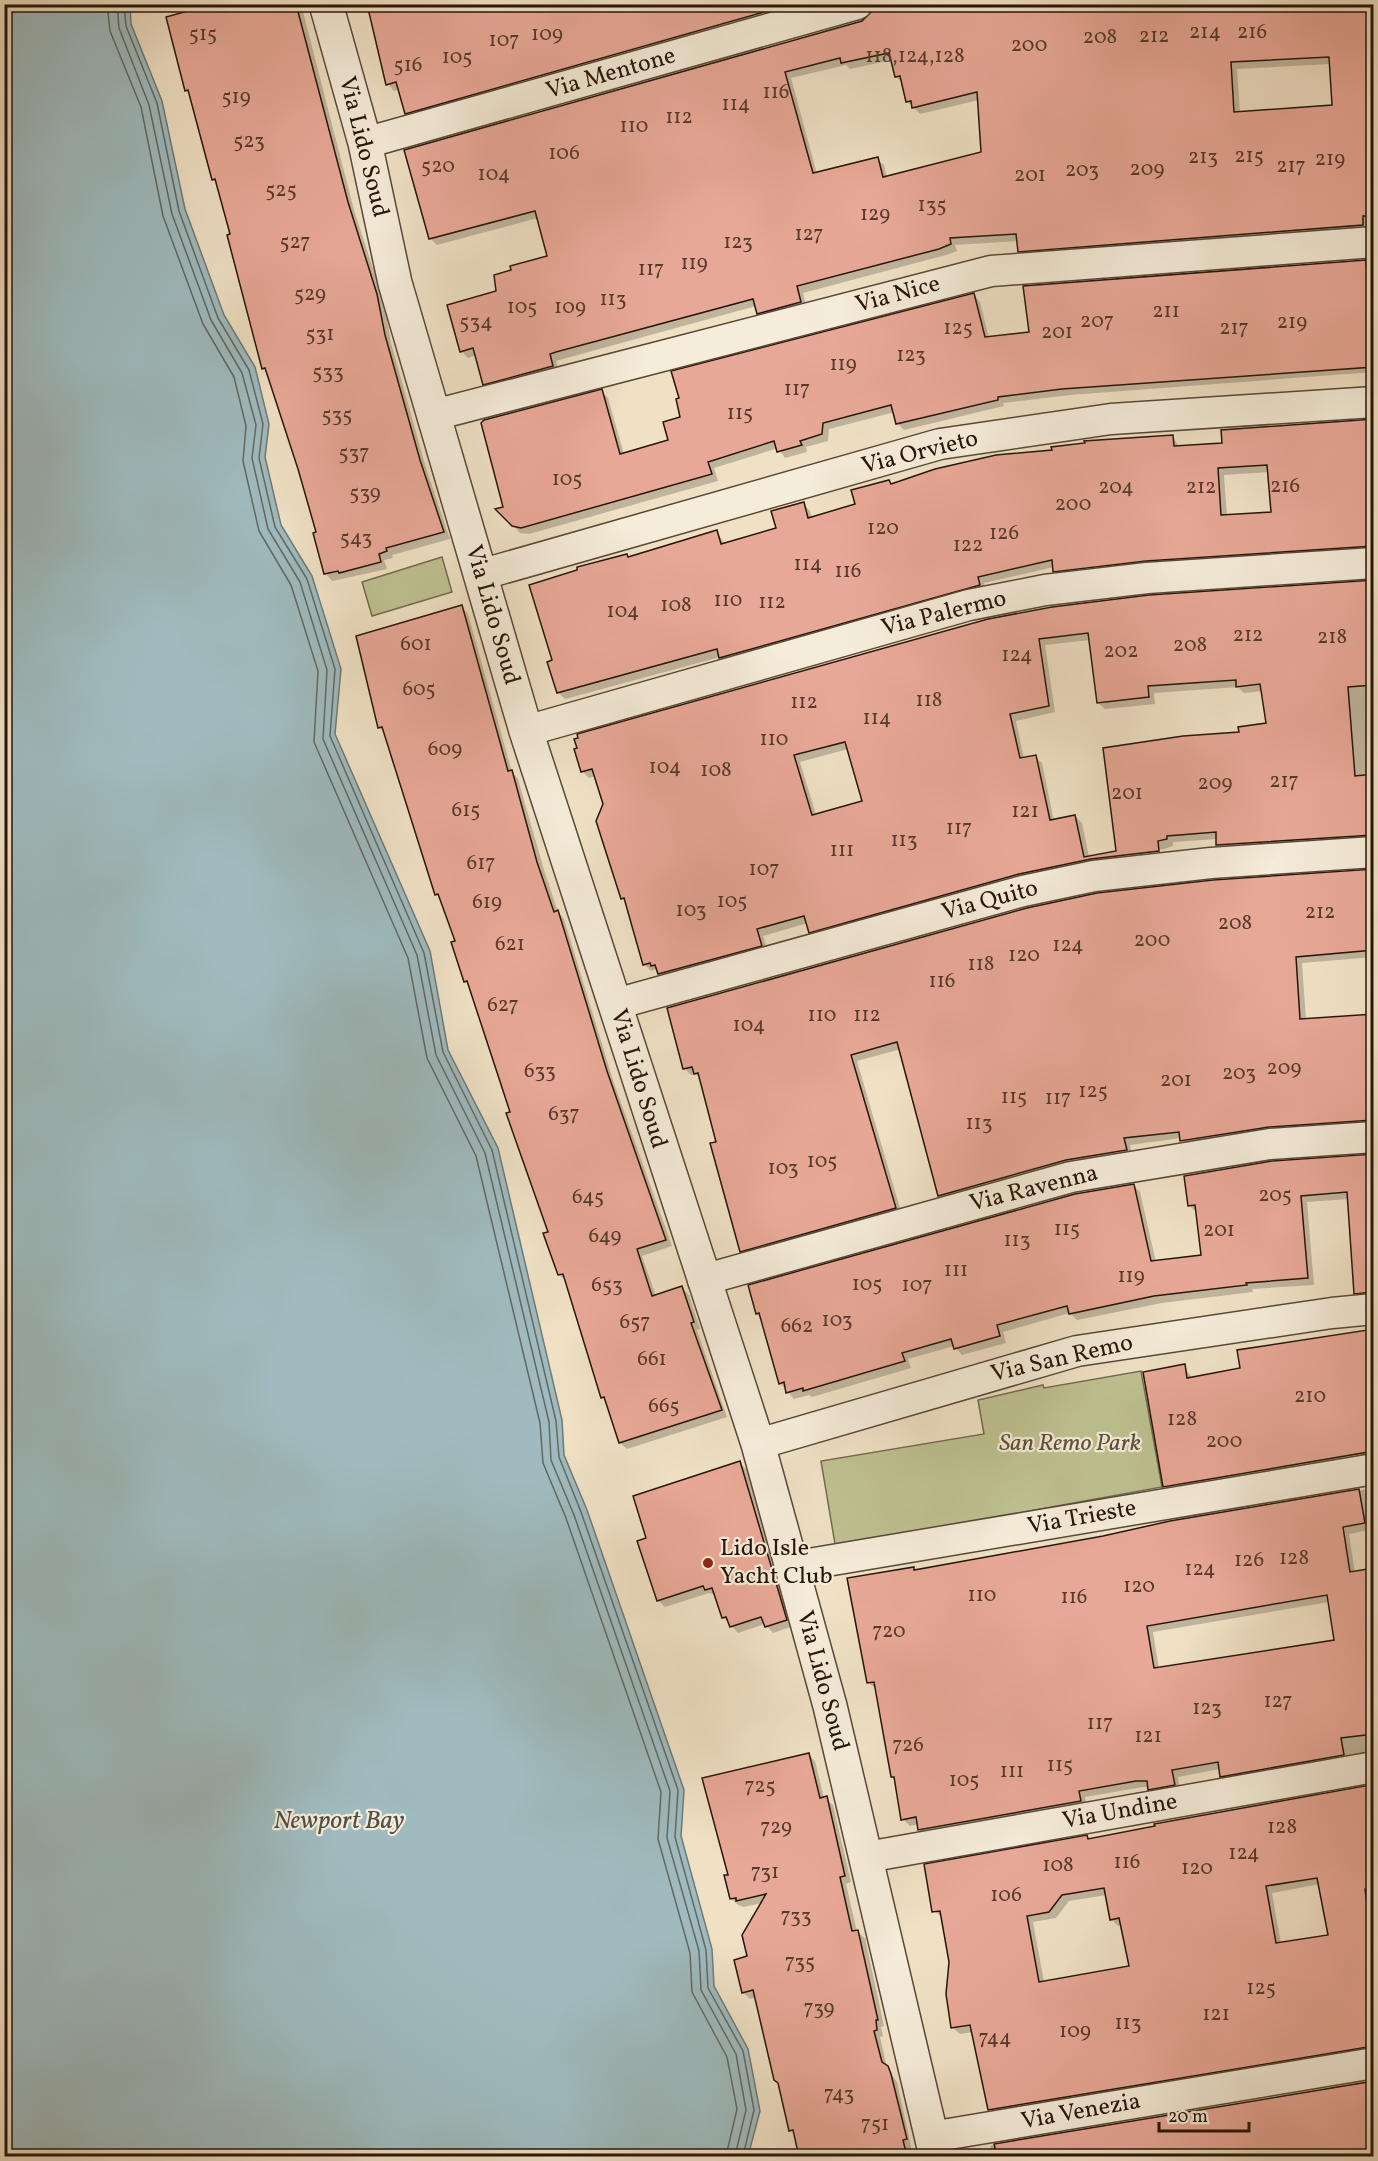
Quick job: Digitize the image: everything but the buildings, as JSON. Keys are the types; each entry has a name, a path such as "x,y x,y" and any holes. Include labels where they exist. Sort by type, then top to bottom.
{"street":[{"name":"Via Lido Soud","path":"326,4 365,143 395,283 526,731 616,1004 703,1281 758,1444 830,1706 933,2147"},
{"name":"Via Mentone","path":"365,143 857,4"},
{"name":"Via Nice","path":"434,415 991,271 1374,242"},
{"name":"Via Orvieto","path":"480,575 940,444 1111,419 1374,402"},
{"name":"Via Palermo","path":"526,731 969,605 1045,590 1147,578 1374,563"},
{"name":"Via Quito","path":"616,1004 1023,891 1094,876 1211,863 1374,852"},
{"name":"Via Ravenna","path":"703,1281 1071,1177 1270,1144 1374,1137"},
{"name":"Via San Remo","path":"758,1444 1077,1351 1309,1316 1374,1309"},
{"name":"Via Trieste","path":"791,1567 1374,1469"},
{"name":"Via Undine","path":"867,1857 1374,1767"},
{"name":"Via Venezia","path":"933,2147 1374,2063"}],"green space":[{"path":"442,557 452,592 372,616 362,582"},
{"name":"San Remo Park","path":"1141,1371 1162,1487 1019,1513 1019,1516 998,1519 998,1517 835,1544 821,1461 984,1434 978,1400 1043,1385 1044,1388"}],"water":[{"name":"Newport Bay","path":"5,4 130,5 131,24 162,101 185,209 224,315 255,367 269,424 265,457 281,525 312,576 341,669 335,734 430,951 448,1050 498,1148 562,1420 564,1455 587,1510 684,1790 681,1836 712,1949 714,1986 748,2049 760,2111 748,2156 5,2156"}],"place":[{"name":"Lido Isle Yacht Club","path":"708,1563"}]}
